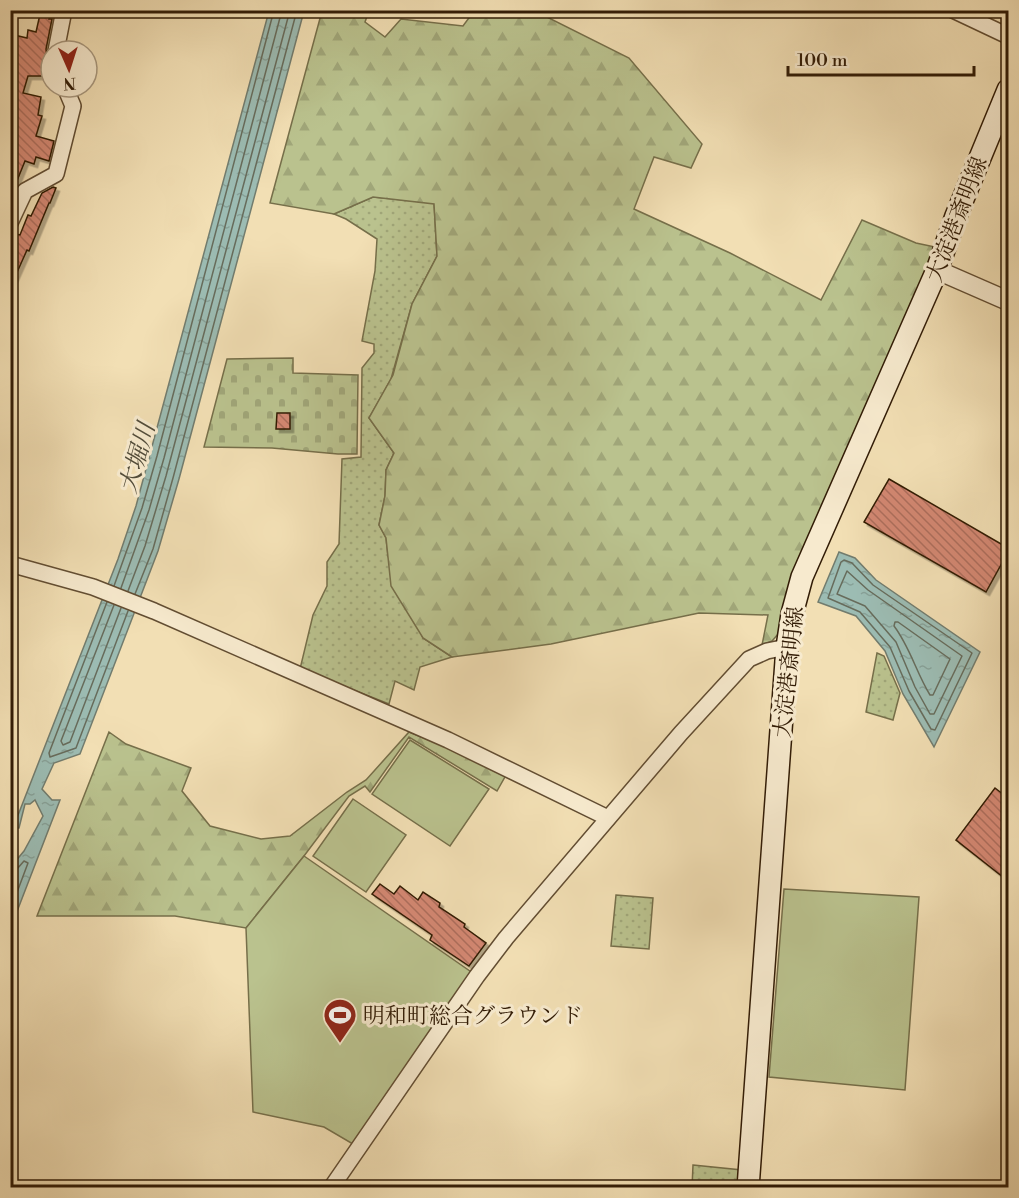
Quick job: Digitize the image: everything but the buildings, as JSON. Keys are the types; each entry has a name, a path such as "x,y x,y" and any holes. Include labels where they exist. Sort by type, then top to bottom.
{"main road":[{"name":"大淀港斎明線","path":"748,1188 787,647 792,614 802,577 937,270 956,216 1008,90"}],"street":[{"path":"58,39 64,10"},
{"path":"952,10 1008,36"},
{"path":"10,223 24,191 56,174 73,106 70,99"},
{"path":"937,270 1008,301"},
{"path":"10,564 93,587 149,608 448,740 608,818"},
{"path":"331,1188 477,975 506,938 681,733 749,658 787,647"}],"green space":[{"path":"322,11 369,11 365,22 385,37 401,19 463,26 474,11 535,11 629,58 702,144 691,168 654,157 634,209 730,253 821,300 862,220 916,243 935,247 865,413 779,633 772,641 762,645 768,615 699,613 551,644 452,657 423,638 391,586 386,538 379,525 385,496 386,470 394,453 369,418 393,375 412,304 437,256 434,204 373,197 334,214 270,203"},
{"path":"373,197 434,203 437,256 412,304 391,379 369,418 394,453 386,470 385,496 379,525 386,538 388,556 423,638 452,657 420,667 414,690 395,681 389,704 300,669 313,615 327,586 327,562 339,544 342,459 361,457 362,368 374,353 374,344 362,341 375,271 377,239 334,214"},
{"path":"293,358 293,373 358,375 357,454 272,448 204,447 227,359"},
{"path":"877,653 884,656 900,693 893,720 866,712"},
{"path":"109,732 126,744 191,768 182,791 210,826 261,839 290,836 366,780 409,732 506,775 497,791 409,737 370,792 365,786 349,796 246,928 175,916 37,916"},
{"path":"410,740 489,789 450,846 372,794"},
{"path":"353,799 406,835 366,892 313,856"},
{"name":"明和町総合グラウンド","path":"304,856 477,976 358,1147 324,1127 253,1112 246,928"},
{"path":"784,889 919,897 905,1090 769,1077"},
{"path":"616,895 653,898 649,949 611,946"},
{"path":"693,1165 742,1170 740,1187 692,1188"}],"water":[{"path":"269,11 304,11 179,479 158,551 80,754 54,763 42,789 52,800 60,800 11,927 11,864 24,851 43,816 35,800 30,804 25,804 19,828 13,828 118,559 136,506"},
{"path":"839,552 855,558 876,580 980,652 934,747 903,694 885,651 856,616 818,602"}],"place":[{"name":"明和町総合グラウンド","path":"340,1044"}],"water label":[{"name":"大堀川","path":"137,458"}]}
